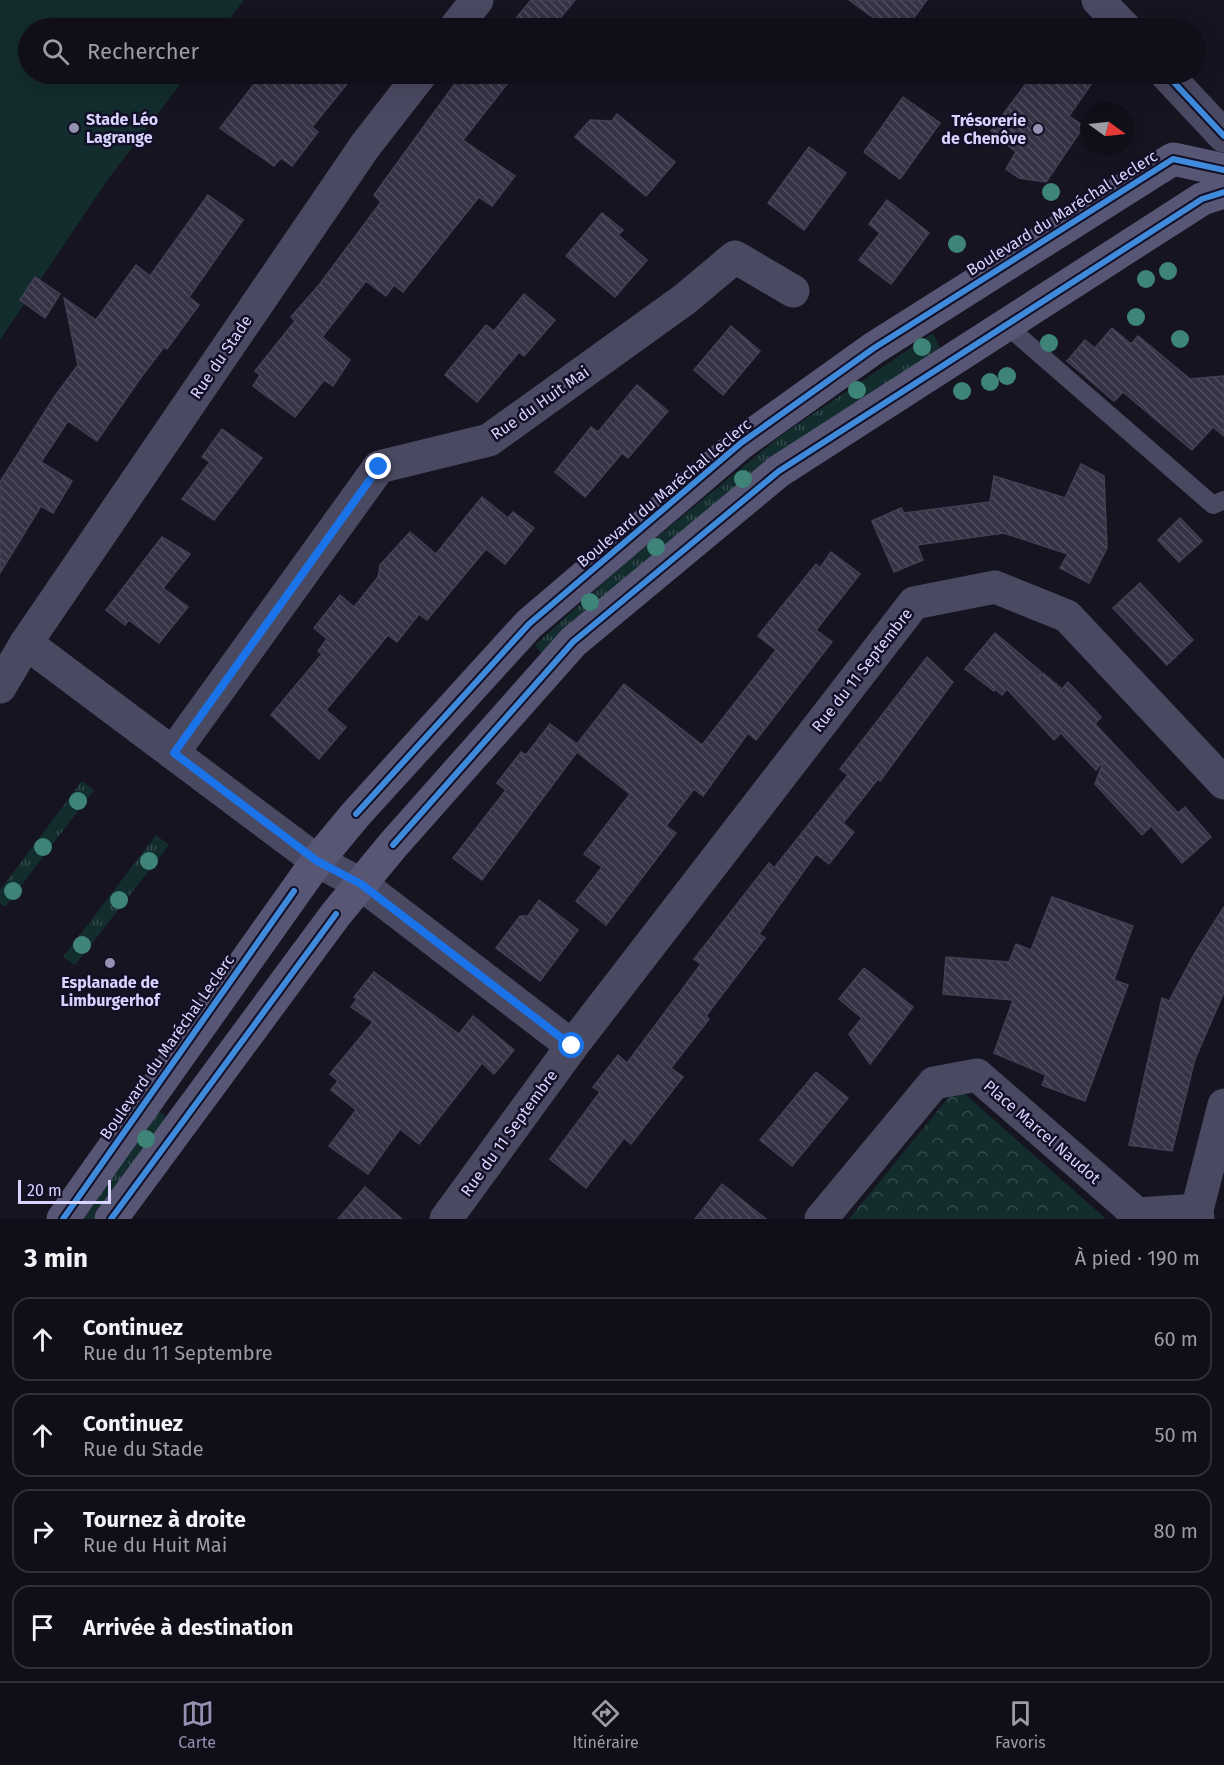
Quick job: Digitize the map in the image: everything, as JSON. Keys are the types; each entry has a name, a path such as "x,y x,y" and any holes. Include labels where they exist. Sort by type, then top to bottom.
{"main road":[{"name":"Boulevard du Maréchal Leclerc","path":"63,1219 317,861 356,813 529,624 741,443 874,348 1173,159 1224,170"},
{"path":"111,1219 361,884 573,642 778,471 1202,200 1224,192"}],"street":[{"path":"463,18 477,0"},
{"path":"1098,0 1115,18"},
{"name":"Rue du Stade","path":"0,687 27,643 358,156 413,84"},
{"path":"1175,84 1224,136"},
{"name":"Rue du Huit Mai","path":"174,753 379,467 489,440 685,299 735,256 793,291"},
{"name":"Rue du 11 Septembre","path":"446,1219 572,1046 914,603 996,587 1067,616 1224,783"},
{"path":"27,643 317,861 361,884 572,1046"},
{"name":"Place Marcel Naudot","path":"821,1219 934,1083 977,1075 1135,1217 1197,1214"},
{"path":"1197,1214 1224,1105"}],"lane":[{"path":"1006,325 1213,505 1224,500"}],"green space":[{"name":"Stade Léo Lagrange","path":"0,0 244,0 230,18 18,18 18,84 180,84 106,182 0,340"},
{"path":"933,333 940,348 783,455 544,657 535,645 629,560 779,437"},
{"path":"82,781 94,790 5,907 0,903 0,890"},
{"path":"156,835 169,845 75,965 63,957"},
{"path":"957,1087 1106,1219 849,1219"},
{"path":"156,1110 166,1116 96,1219 80,1219"}],"building":[{"path":"531,0 575,0 560,18 516,18"},
{"path":"849,0 927,0 914,18 874,18"},
{"path":"254,84 347,84 312,127 318,132 292,166 281,158 274,166 220,128"},
{"path":"455,84 507,84 463,140 515,176 492,206 479,197 403,292 394,285 386,296 366,281 322,337 350,360 333,386 324,380 295,417 253,386 260,375 255,371 295,321 291,317 319,285 381,202 374,195"},
{"name":"Trésorerie de Chenôve","path":"1026,84 1091,84 1069,116 1080,123 1080,132 1046,182 1019,178 1006,169 1016,152 991,131"},
{"path":"903,97 940,123 900,179 864,152"},
{"path":"617,114 675,162 646,196 575,137 590,120 612,121"},
{"path":"809,147 846,173 804,230 768,203"},
{"path":"208,195 243,220 189,297 199,305 167,349 164,347 139,380 97,441 68,421 41,462 72,481 53,513 41,506 0,573 0,482 55,396 78,365 64,298 96,320 136,265 150,276"},
{"path":"887,200 929,233 891,284 859,260 880,233 869,224"},
{"path":"602,213 623,230 618,235 647,260 615,297 566,256"},
{"path":"35,277 60,294 45,318 20,300"},
{"path":"524,294 555,320 524,356 519,352 477,402 445,375 486,325 494,331"},
{"path":"731,326 760,351 723,395 694,370"},
{"path":"1112,328 1131,344 1138,336 1190,379 1224,376 1224,436 1213,427 1192,450 1123,392 1114,401 1067,361 1085,340 1095,348"},
{"path":"637,385 668,411 628,458 622,453 585,497 555,472 591,427 598,432"},
{"path":"222,429 262,458 214,520 182,499 210,462 202,457"},
{"path":"1081,464 1104,476 1107,548 1089,583 1060,568 1068,554 1004,533 917,545 923,560 894,572 872,521 901,508 904,513 990,502 994,476 1065,498"},
{"path":"482,497 508,518 513,512 534,528 505,564 486,549 427,620 419,614 397,642 388,635 326,710 346,727 319,759 271,715 322,654 318,651 327,639 314,628 340,595 354,607 378,577 380,565 410,532 436,554"},
{"path":"1180,518 1202,541 1179,562 1158,540"},
{"path":"162,537 190,554 163,588 188,607 159,643 129,620 125,625 106,610"},
{"path":"831,552 860,574 816,630 832,642 756,740 748,733 703,796 694,789 666,826 676,833 606,925 576,901 602,867 584,854 630,794 577,752 482,880 453,858 506,790 497,783 521,752 526,755 550,724 577,744 624,684 702,745 776,650 758,636 816,564 820,568"},
{"path":"1140,583 1193,640 1167,665 1113,608"},
{"path":"995,633 1041,672 1038,679 1043,673 1062,689 1068,682 1101,717 1095,724 1178,813 1185,807 1211,837 1182,863 1151,826 1142,835 1095,784 1104,760 1096,770 1061,733 1054,740 1007,689 1002,695 965,669"},
{"path":"927,657 953,682 880,781 878,779 843,823 854,832 829,864 816,854 759,934 765,938 706,1016 709,1019 671,1068 683,1077 631,1144 624,1138 586,1188 550,1159 600,1092 593,1087 618,1055 627,1063 701,964 694,959 769,863 774,868 848,775 840,769"},
{"path":"1052,897 1133,926 1114,980 1128,985 1085,1101 1042,1085 1046,1075 994,1053 1013,1000 943,994 946,957 1009,962 1016,944 1031,950"},
{"path":"539,900 578,930 540,981 496,948 520,916 528,916"},
{"path":"1224,907 1224,992 1195,1059 1172,1151 1129,1145 1162,998 1169,1001"},
{"path":"864,968 913,1007 870,1064 849,1034 862,1018 839,999"},
{"path":"374,972 459,1034 473,1016 514,1050 494,1074 482,1063 419,1144 400,1129 368,1174 329,1146 356,1110 331,1090 338,1081 330,1074 373,1022 351,1007 357,999 354,997"},
{"path":"816,1072 848,1098 792,1166 760,1140"},
{"path":"722,1184 766,1219 695,1219"},
{"path":"365,1187 402,1219 338,1219"}],"cycle path":[{"path":"1175,84 1224,136"},
{"path":"356,814 529,624 741,443 874,348 1173,159 1224,170"},
{"path":"393,845 573,642 779,471 1202,199 1224,192"},
{"path":"63,1219 294,891"},
{"path":"111,1219 336,914"}],"place":[{"name":"Stade Léo Lagrange","path":"74,128"},
{"name":"Trésorerie de Chenôve","path":"1038,129"},
{"name":"Esplanade de Limburgerhof","path":"110,963"}],"route":[{"path":"379,467 174,753 317,861 361,884 572,1046"}]}
